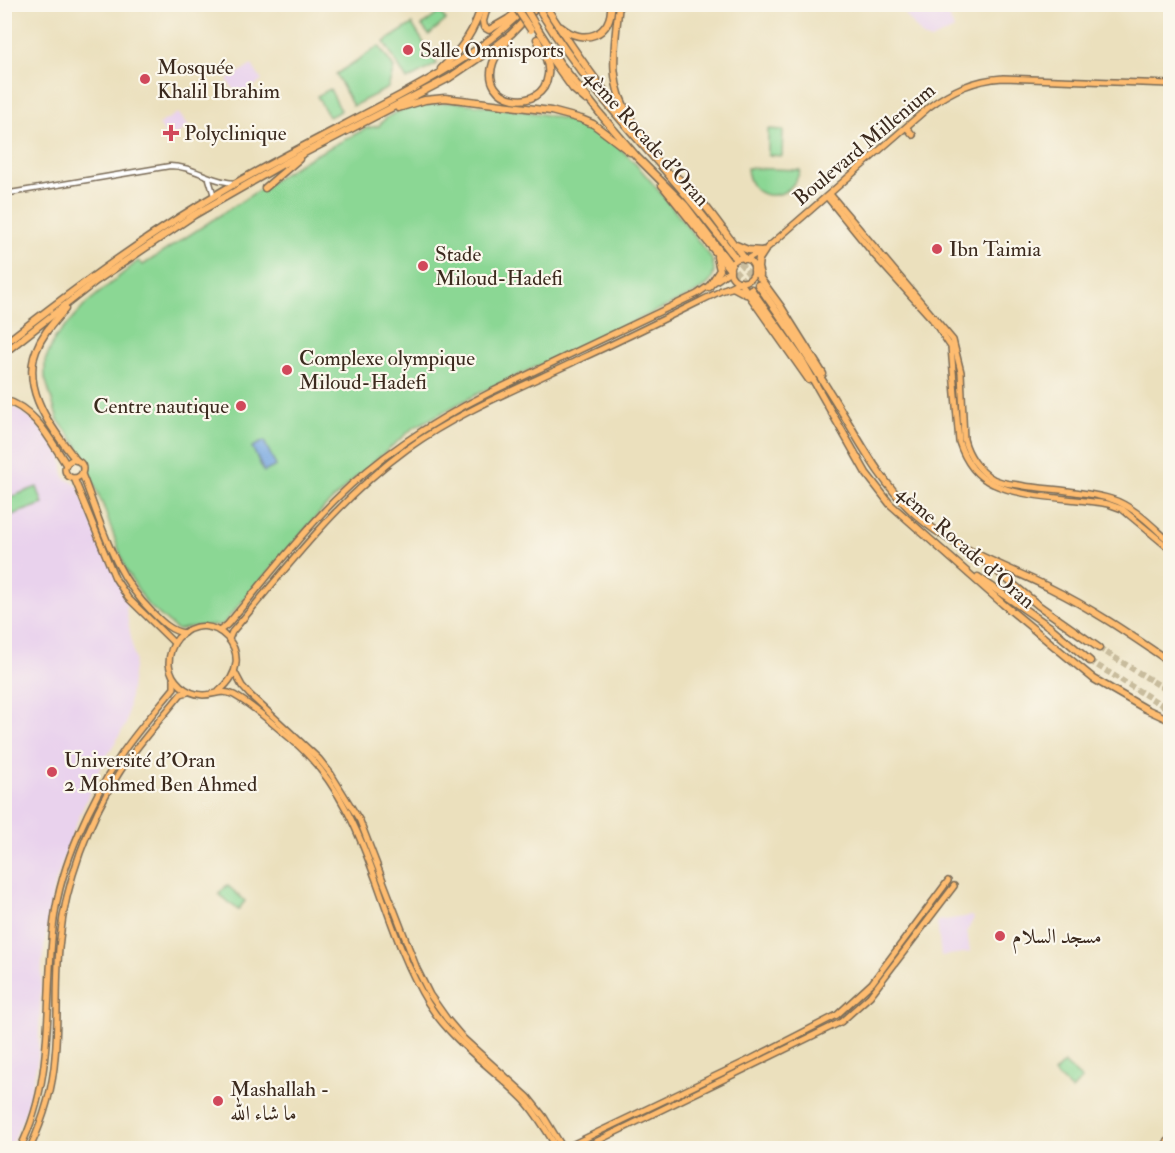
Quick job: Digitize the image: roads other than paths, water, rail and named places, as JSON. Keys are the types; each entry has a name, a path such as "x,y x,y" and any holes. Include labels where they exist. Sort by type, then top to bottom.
{"highway":[{"path":"430,79 463,46 475,25 482,4"},
{"path":"488,4 483,24 489,30 508,19 521,5"},
{"name":"4ème Rocade d'Oran","path":"536,4 565,52 734,256"},
{"path":"4,353 74,297 194,215 326,142 449,78 482,57 511,34 542,4 587,69 638,132"},
{"path":"556,24 574,36 590,37 598,34 607,25 611,4"},
{"path":"619,4 614,50 614,76 619,98 648,151"},
{"path":"4,344 112,263 214,196 430,79 491,41 521,5"},
{"name":"4ème Rocade d'Oran","path":"521,5 533,28 559,62 637,157 685,205 730,268"},
{"path":"511,34 493,63 492,74 497,90 504,96 522,100 534,96 547,80 546,62 533,28"},
{"path":"537,39 573,89 591,102"},
{"path":"378,115 420,101 438,98 551,111 593,124 637,157"},
{"path":"265,188 290,165 326,142"},
{"path":"666,172 679,179 697,197 746,259"},
{"path":"655,174 716,254 730,268"},
{"path":"733,243 745,250 762,252 758,268 761,284"},
{"path":"709,287 720,270 716,254"},
{"name":"4ème Rocade d'Oran","path":"754,269 761,284 874,465 907,507 933,528 979,555 1079,603 1170,661"},
{"name":"4ème Rocade d'Oran","path":"739,282 802,362 872,483 901,515 1094,679 1170,720"},
{"path":"722,290 733,287 749,292"},
{"path":"74,297 44,334 35,352 32,367 40,407 76,460"},
{"path":"4,400 17,404 31,415 66,464"},
{"path":"979,555 1038,605 1099,648"},
{"path":"957,563 1050,627 1090,661"}],"main road":[{"name":"Boulevard Millenium","path":"762,252 929,107 952,91 987,79 1018,78 1170,84"},
{"path":"907,128 913,135"},
{"path":"828,196 953,340 961,372 964,439 966,448 979,467 991,478 1005,484 1083,494 1118,502 1133,511 1170,542"},
{"path":"828,196 875,256 932,319 951,347 959,442 962,453 971,468 988,482 1005,489 1108,504 1122,509 1170,549"},
{"path":"219,631 335,500 368,470 459,408 709,287 735,261 762,252"},
{"path":"229,639 337,509 404,447 480,405 751,278 762,252"},
{"path":"746,259 754,269"},
{"path":"730,268 733,278 739,282"},
{"path":"174,643 128,598 115,578 74,478 66,473 66,464 70,461 76,460 83,465 82,474 119,570 132,590 163,623 184,633"},
{"path":"74,478 82,474"},
{"path":"20,1149 42,1082 54,917 70,860 88,813 100,788 122,753 174,688 169,660 174,643 184,633 201,627 219,631 229,639 237,655 235,673 229,683 219,691 204,695 189,692 174,678"},
{"path":"235,673 250,695 319,759 350,802 360,821 417,969 447,1019 464,1039 528,1097 564,1149 837,1016 872,983 948,881"},
{"path":"219,691 234,695 279,730 309,756 325,776 355,825 414,977 429,1004 465,1048 525,1100 557,1149"},
{"path":"30,1149 42,1119 54,1067 59,939 67,898 78,861 96,817 118,774 181,694 189,692"},
{"path":"583,1149 841,1022 870,996 954,886"},
{"path":"1162,1149 1170,1139"}],"street":[{"path":"6,193 171,166 186,168 221,182 235,183"},
{"path":"208,178 214,196"},
{"path":"1162,656 1170,646"}],"water":[{"path":"264,441 276,466 264,472 252,447"}],"tunnel":[{"path":"734,256 758,285"},
{"path":"729,263 751,289"},
{"path":"1099,648 1170,692"},
{"path":"1090,661 1170,710"}],"place":[{"name":"Salle Omnisports","path":"408,50"},
{"name":"Mosquée Khalil Ibrahim","path":"145,79"},
{"name":"Polyclinique","path":"171,133"},
{"name":"Ibn Taimia","path":"937,249"},
{"name":"Stade Miloud-Hadefi","path":"423,266"},
{"name":"Complexe olympique Miloud-Hadefi","path":"287,370"},
{"name":"Centre nautique","path":"241,406"},
{"name":"Université d'Oran 2 Mohmed Ben Ahmed","path":"52,772"},
{"name":"مسجد السلام","path":"1000,936"},
{"name":"Mashallah - ما شاء الله","path":"218,1101"}]}
